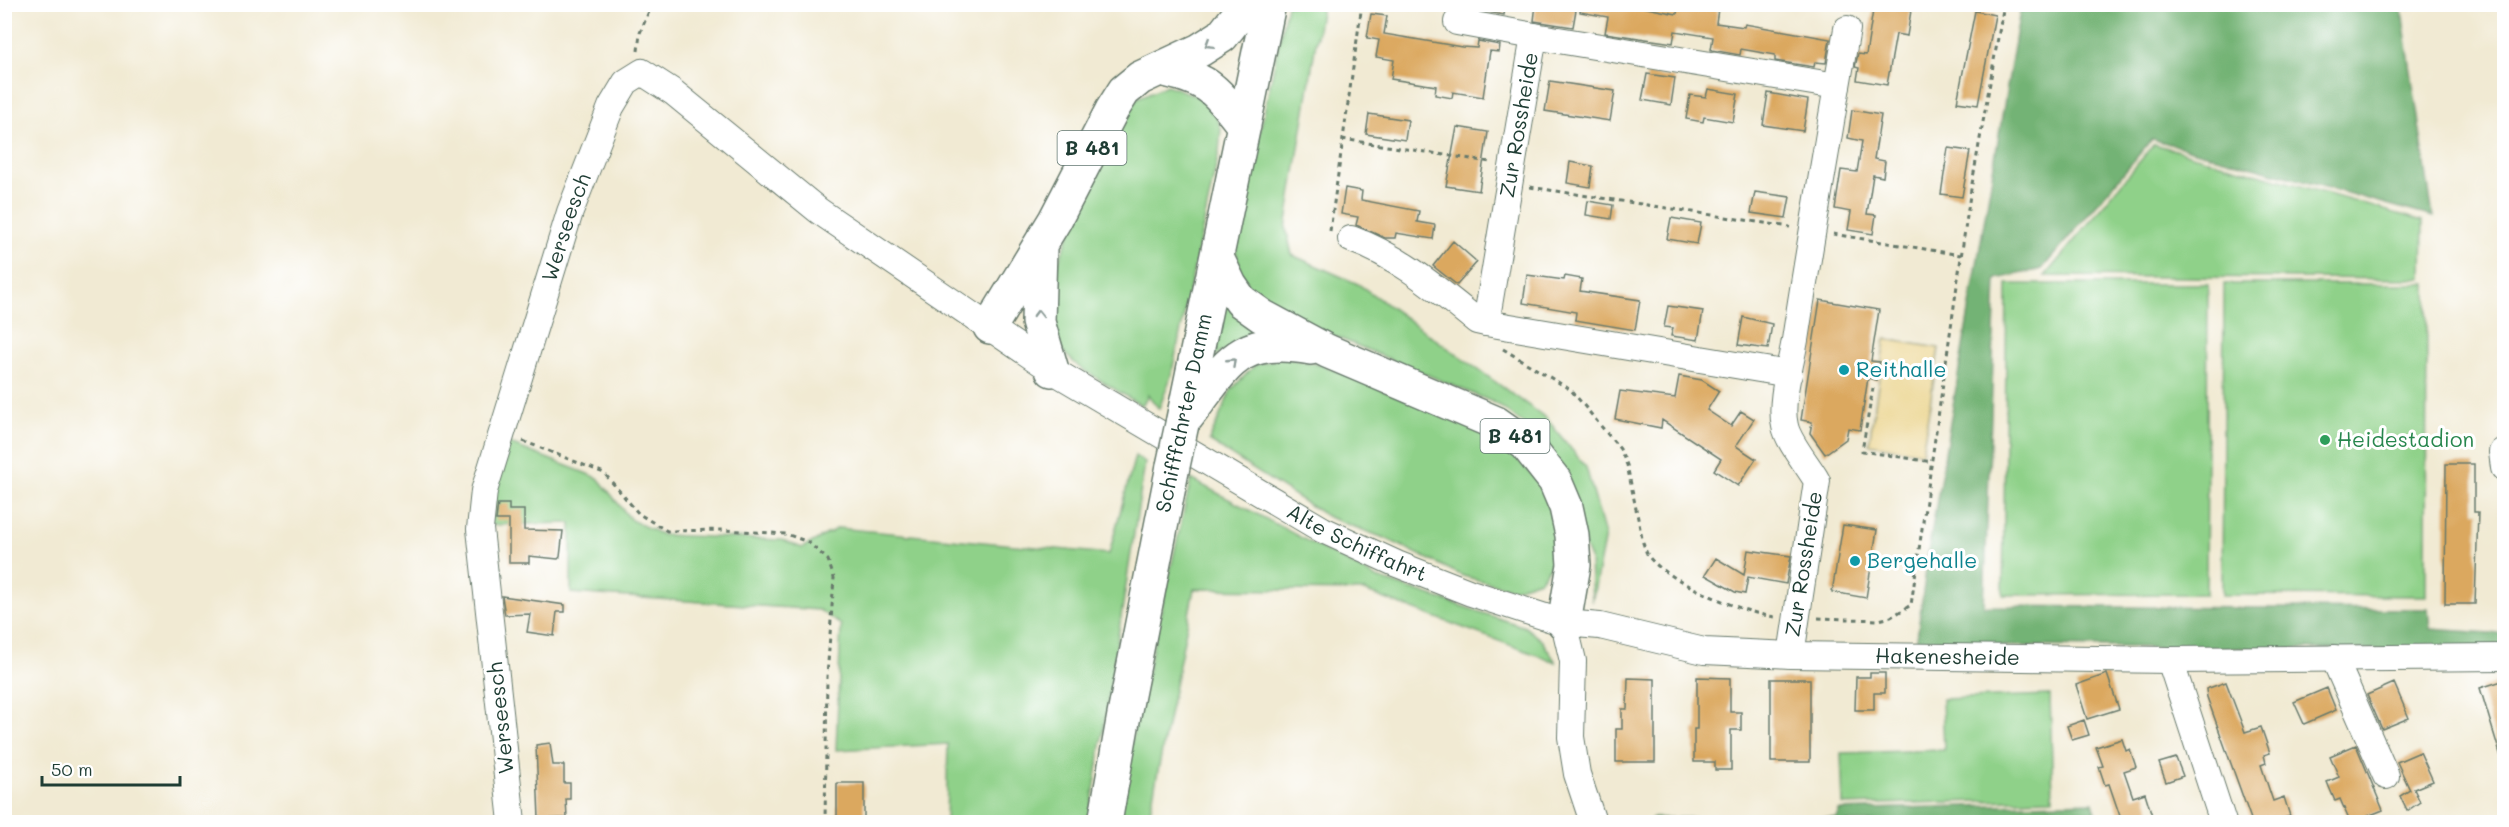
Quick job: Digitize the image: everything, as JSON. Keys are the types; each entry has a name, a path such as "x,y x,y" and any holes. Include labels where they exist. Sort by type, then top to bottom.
{"highway":[{"name":"B 481","path":"990,327 1041,244 1124,91 1140,78 1222,36 1247,4"},
{"name":"Schifffahrter Damm","path":"1105,822 1173,466 1269,4"},
{"path":"1160,69 1203,81 1219,95 1244,126"},
{"name":"B 481","path":"1041,244 1038,322 1052,370"},
{"name":"B 481","path":"1217,258 1241,301 1262,316 1327,351 1496,423 1526,444 1555,481 1566,507 1572,535 1574,565 1564,623"},
{"name":"B 481","path":"1182,424 1225,368 1240,354 1266,344 1291,345 1327,351"}],"street":[{"path":"1457,22 1534,36"},
{"path":"1837,86 1847,29"},
{"name":"Zur Rossheide","path":"1486,323 1534,36 1837,86 1783,409 1784,425 1789,440 1804,458 1817,481 1791,655"},
{"path":"642,72 673,92 819,211 990,327"},
{"name":"Werseesch","path":"512,822 480,530 484,491 570,212 611,107 626,82 642,72"},
{"path":"1351,239 1374,247 1422,276 1477,321 1789,374"},
{"name":"Alte Schiffahrt","path":"990,327 1052,370 1323,530 1397,564 1471,593 1564,623"},
{"path":"1564,623 1573,661 1572,746 1577,774 1593,822"},
{"name":"Hakenesheide","path":"1564,623 1600,626 1704,651 1791,655 2170,660 2505,657"},
{"path":"2334,658 2386,776"},
{"path":"2170,660 2223,822"}],"path":[{"path":"642,72 638,52 640,33 652,4"},
{"path":"1342,139 1511,174 1812,231 1961,255"},
{"path":"1873,388 1862,451 1932,462"},
{"path":"501,432 604,473 639,514 667,531 725,530 786,534 808,542 828,560 834,578 827,677 825,822"}],"green space":[{"path":"1287,5 1322,5 1286,228 1292,255 1358,284 1546,418 1586,467 1605,535 1592,602 1590,559 1536,433 1495,403 1298,321 1244,285 1235,248"},
{"path":"2021,5 2401,5 2433,217 2152,139 2042,269 1996,279 1984,606 2428,609 2430,629 2504,634 2504,651 1916,645 1929,547"},
{"path":"1167,85 1210,101 1221,128 1219,152 1171,376 1159,409 1148,395 1142,406 1080,368 1060,349 1050,325 1054,273 1086,192 1137,98"},
{"path":"2154,144 2423,221 2422,279 2045,276"},
{"path":"2007,284 2208,284 2206,594 2003,595"},
{"name":"Heidestadion","path":"2224,284 2427,284 2426,596 2222,595"},
{"path":"1224,300 1266,332 1216,355 1214,352"},
{"path":"1285,357 1325,366 1498,438 1545,489 1554,532 1554,560 1540,580 1513,589 1463,576 1387,539 1328,517 1209,441 1231,390 1255,365"},
{"path":"505,442 598,478 631,520 663,535 782,540 802,548 838,528 1109,554 1135,456 1145,463 1089,822 946,822 948,744 836,750 841,625 819,610 571,593 571,523 488,525"},
{"path":"1191,479 1377,578 1525,627 1542,641 1556,662 1364,591 1194,589 1148,822 1117,822 1120,792"},
{"path":"2050,695 2053,799 1843,805 1841,753 1944,750 1942,699"},
{"path":"2093,802 2099,822 1649,822 1652,818 1837,818 1839,810"}],"sand":[{"path":"1885,339 1939,348 1922,453 1869,444"}],"building":[{"path":"1483,4 1506,4 1504,15 1482,11"},
{"path":"1536,4 1577,4 1573,27 1534,21"},
{"path":"1581,4 1627,4 1677,14 1678,6 1718,9 1716,23 1744,27 1745,24 1830,39 1826,63 1815,62 1814,67 1775,61 1775,55 1741,49 1740,55 1711,50 1713,37 1675,31 1673,43 1605,33 1608,17 1580,12"},
{"path":"1874,4 1912,4 1907,36 1896,34 1887,85 1857,80 1859,68 1855,67 1858,54 1866,55"},
{"path":"1975,11 1995,15 1978,105 1957,102"},
{"path":"1371,14 1387,16 1384,34 1462,47 1477,48 1478,41 1500,45 1499,52 1490,51 1483,97 1453,92 1452,98 1435,95 1436,86 1391,79 1394,60 1376,57 1379,40 1367,38"},
{"path":"1647,74 1675,78 1671,105 1642,100"},
{"path":"1550,81 1615,91 1610,121 1545,111"},
{"path":"1708,89 1738,94 1733,122 1704,117 1703,122 1686,119 1690,95 1706,97"},
{"path":"1768,93 1808,100 1803,131 1763,125"},
{"path":"1852,110 1881,115 1874,159 1885,161 1883,177 1873,175 1867,214 1876,215 1873,234 1848,230 1851,212 1835,209 1841,170 1857,172 1862,141 1848,138"},
{"path":"1369,114 1408,120 1405,140 1366,134"},
{"path":"1457,127 1488,132 1479,191 1446,186"},
{"path":"1948,148 1970,151 1962,197 1941,194"},
{"path":"1570,162 1593,166 1590,187 1567,183"},
{"path":"1345,188 1362,191 1361,200 1419,211 1417,222 1435,225 1433,239 1396,233 1395,238 1385,238 1356,225 1358,217 1341,214"},
{"path":"1755,192 1790,197 1786,218 1751,213"},
{"path":"1588,201 1613,205 1611,219 1586,215"},
{"path":"1671,218 1701,223 1697,244 1667,239"},
{"path":"1453,241 1477,262 1457,285 1433,266"},
{"path":"1527,275 1564,280 1565,276 1582,279 1580,291 1640,300 1635,330 1575,320 1576,312 1523,303"},
{"name":"Reithalle","path":"1820,300 1879,310 1871,361 1880,362 1877,380 1868,378 1860,430 1848,428 1846,439 1825,454 1810,433 1812,422 1801,420"},
{"path":"1668,306 1703,311 1698,340 1671,336 1673,328 1664,327"},
{"path":"1743,317 1772,324 1768,349 1738,345"},
{"path":"1679,376 1702,380 1719,391 1707,410 1731,426 1741,411 1754,419 1736,446 1756,459 1738,486 1714,470 1721,459 1662,420 1661,428 1615,419 1620,391 1675,398"},
{"path":"2446,464 2474,464 2474,512 2478,512 2475,604 2445,604"},
{"path":"498,504 509,504 509,510 524,510 524,530 563,531 560,557 558,559 529,556 529,563 509,563 509,520 496,520"},
{"name":"Bergehalle","path":"1843,525 1877,530 1866,598 1832,592"},
{"path":"1748,550 1791,556 1786,584 1748,577 1745,594 1735,592 1705,575 1716,558 1744,575"},
{"path":"502,596 565,605 565,612 557,612 554,636 527,632 530,614 505,615"},
{"path":"1870,673 1885,673 1885,693 1874,693 1874,710 1855,710 1856,677 1870,677"},
{"path":"2107,674 2119,709 2087,719 2076,685"},
{"path":"1697,677 1730,678 1730,712 1741,712 1741,730 1731,730 1731,770 1715,770 1715,762 1694,762 1694,729 1697,729"},
{"path":"1628,678 1655,679 1655,762 1616,762 1616,729 1622,729 1622,709 1627,709"},
{"path":"1771,679 1810,679 1810,762 1771,762"},
{"path":"2505,680 2505,757 2501,757 2480,688"},
{"path":"2226,682 2245,732 2261,727 2270,753 2264,755 2266,763 2261,765 2273,801 2284,797 2290,816 2272,822 2252,822 2207,697 2206,689"},
{"path":"2394,683 2409,718 2382,729 2367,695"},
{"path":"2327,688 2336,710 2304,724 2294,702"},
{"path":"2084,720 2089,735 2072,740 2067,726"},
{"path":"2122,739 2126,751 2130,749 2136,767 2124,771 2133,797 2145,793 2154,822 2122,822 2109,784 2105,785 2099,767 2103,766 2096,747"},
{"path":"550,743 553,765 564,765 564,783 570,783 570,799 566,799 567,818 539,819 536,745"},
{"path":"2356,745 2383,810 2368,816 2370,822 2350,822 2340,799 2335,801 2327,782 2339,777 2330,756"},
{"path":"2420,752 2433,781 2414,789 2420,802 2407,811 2400,796 2410,790 2397,762"},
{"path":"2176,758 2183,776 2166,782 2159,763"},
{"path":"837,783 864,783 864,822 837,822"}],"place":[{"name":"Reithalle","path":"1844,370"},
{"name":"Heidestadion","path":"2325,440"},
{"name":"Bergehalle","path":"1855,561"}]}
